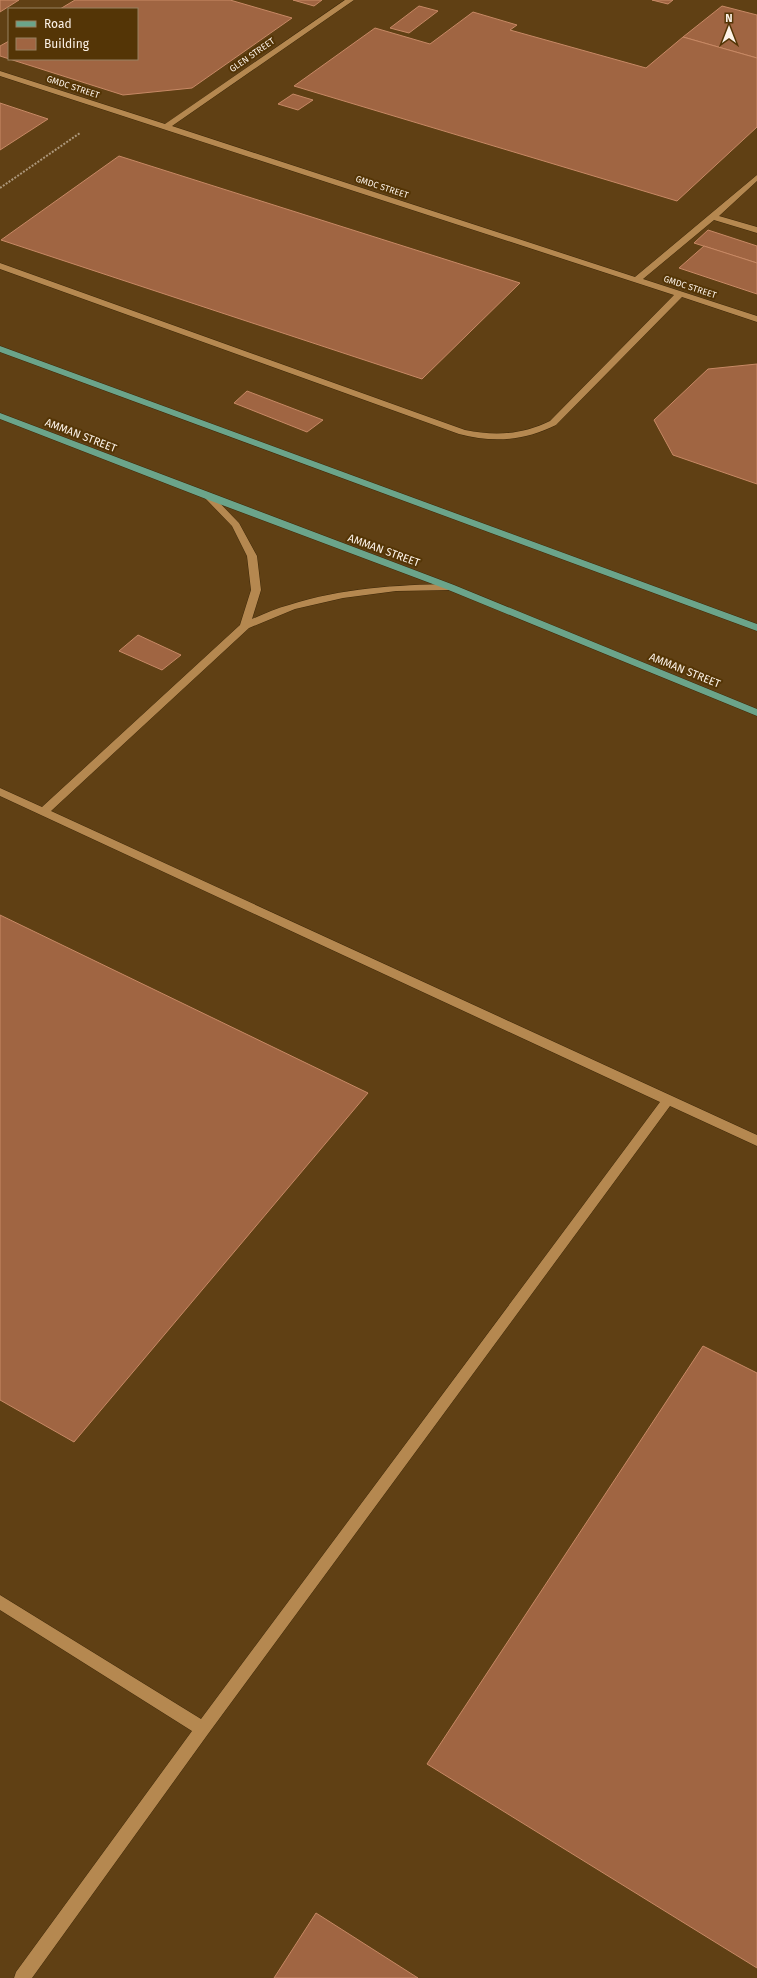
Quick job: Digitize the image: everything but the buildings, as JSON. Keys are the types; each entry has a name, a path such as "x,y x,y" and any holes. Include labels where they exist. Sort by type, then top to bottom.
{"main road":[{"path":"0,348 757,628"},
{"name":"AMMAN STREET","path":"0,416 209,497 450,587 757,713"}],"street":[{"name":"GLEN STREET","path":"166,127 350,0"},
{"name":"GMDC STREET","path":"0,73 757,319"},
{"path":"636,280 757,177"},
{"path":"713,216 757,230"},
{"path":"0,266 462,432 481,437 501,438 522,437 539,431 553,423 680,294"},
{"path":"209,497 236,525 252,556 256,590 246,626"},
{"path":"44,812 246,626 292,607 343,595 396,588 450,587"},
{"path":"0,792 757,1141"},
{"path":"22,1978 203,1729 668,1100"},
{"path":"0,1602 203,1729"}],"path":[{"path":"0,188 113,110"}]}
